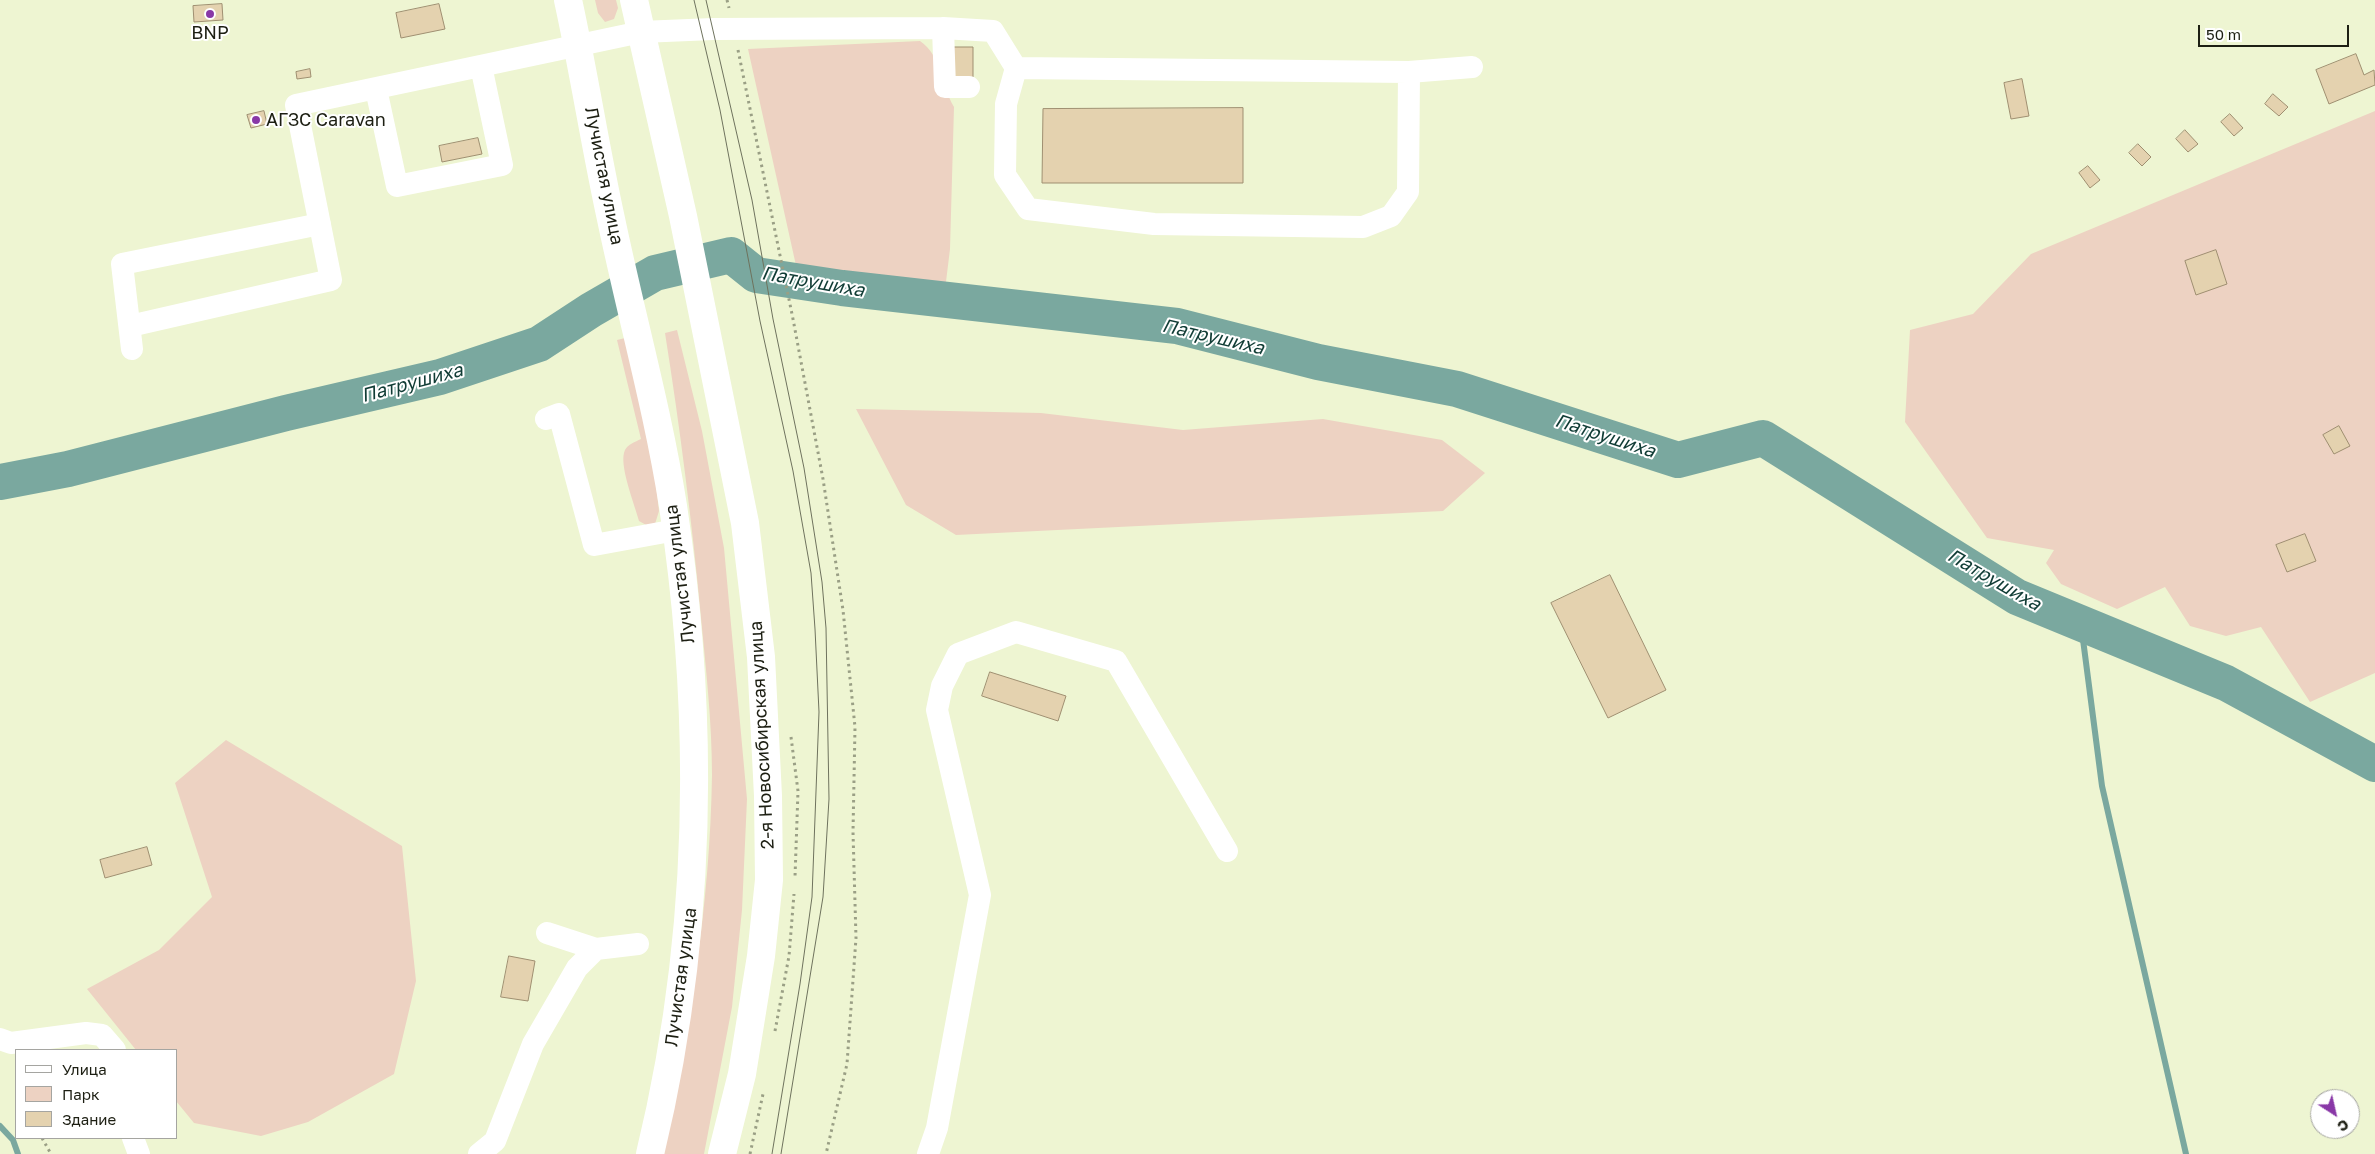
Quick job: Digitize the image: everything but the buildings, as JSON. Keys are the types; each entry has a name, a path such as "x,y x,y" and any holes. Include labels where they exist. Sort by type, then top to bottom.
{"main road":[{"name":"Лучистая улица","path":"568,0 610,217 644,366 676,530 690,648 693,697 695,833 691,900 676,1025 664,1094 650,1154"},
{"path":"634,0 641,32"},
{"name":"2-я Новосибирская улица","path":"641,32 683,216 745,523 761,657 768,796 769,880 761,956 742,1074 722,1154"}],"lane":[{"path":"943,28 945,87 969,87"},
{"path":"130,326 331,280 296,105 641,32 712,29 943,28 993,31 1016,68 1006,104 1006,175 1028,208 1154,224 1363,227 1391,216 1408,192 1410,72"},
{"path":"376,89 397,186 502,165 481,66"},
{"path":"1016,68 1410,72 1472,67"},
{"path":"132,349 122,264 320,224"},
{"path":"546,419 559,414 594,545 676,530"},
{"path":"928,1154 937,1128 980,895 937,710 942,686 958,654 1016,632 1116,661 1227,851"},
{"path":"547,933 596,949 638,944"},
{"path":"480,1154 495,1141 528,1044 577,968 596,949"},
{"path":"0,1038 11,1043 86,1033 102,1035 114,1049"},
{"path":"133,1139 139,1154"}],"path":[{"path":"738,50 793,319 823,478 843,610 855,727 853,832 856,938 847,1064 826,1154"},
{"path":"43,1139 51,1154"}],"green space":[{"path":"595,0 616,0 618,8 614,19 605,22 598,13"},
{"path":"920,41 933,55 954,107 950,249 945,290 797,270 748,49"},
{"path":"2375,111 2375,673 2310,702 2261,627 2226,636 2190,626 2165,587 2117,609 2061,584 2046,563 2054,550 1987,538 1905,422 1910,330 1973,314 2031,254"},
{"path":"677,330 702,431 724,548 747,799 742,910 732,1007 704,1154 661,1154 681,1060 697,966 707,871 712,775 708,696 694,546 665,333"},
{"path":"625,338 653,457 659,511 655,524 648,526 639,521 625,474 623,456 625,450 632,443 641,439 617,340"},
{"path":"856,409 1041,413 1183,430 1323,419 1442,440 1485,473 1443,511 956,535 906,505"},
{"path":"226,740 402,846 416,981 394,1074 308,1122 261,1136 194,1123 178,1103 178,1049 135,1049 87,989 159,950 212,897 175,783"}],"waterway":[{"name":"Патрушиха","path":"0,482 68,469 286,413 440,377 539,344 591,310 655,273 731,255 756,275 842,288 1177,326 1318,362 1457,389 1678,460 1763,438 2017,597 2226,683 2375,764"},
{"path":"2081,624 2102,786 2186,1154"},
{"path":"0,1126 13,1140 18,1154"}],"tram line":[{"path":"694,0 720,110 760,321 793,471 811,573 815,629 819,712 812,897 800,984 772,1154"},
{"path":"706,0 752,200 773,319 804,468 822,582 826,628 829,799 823,897 781,1154"}],"place":[{"name":"BNP","path":"210,14"},
{"name":"АГЗС Caravan","path":"256,120"}]}
